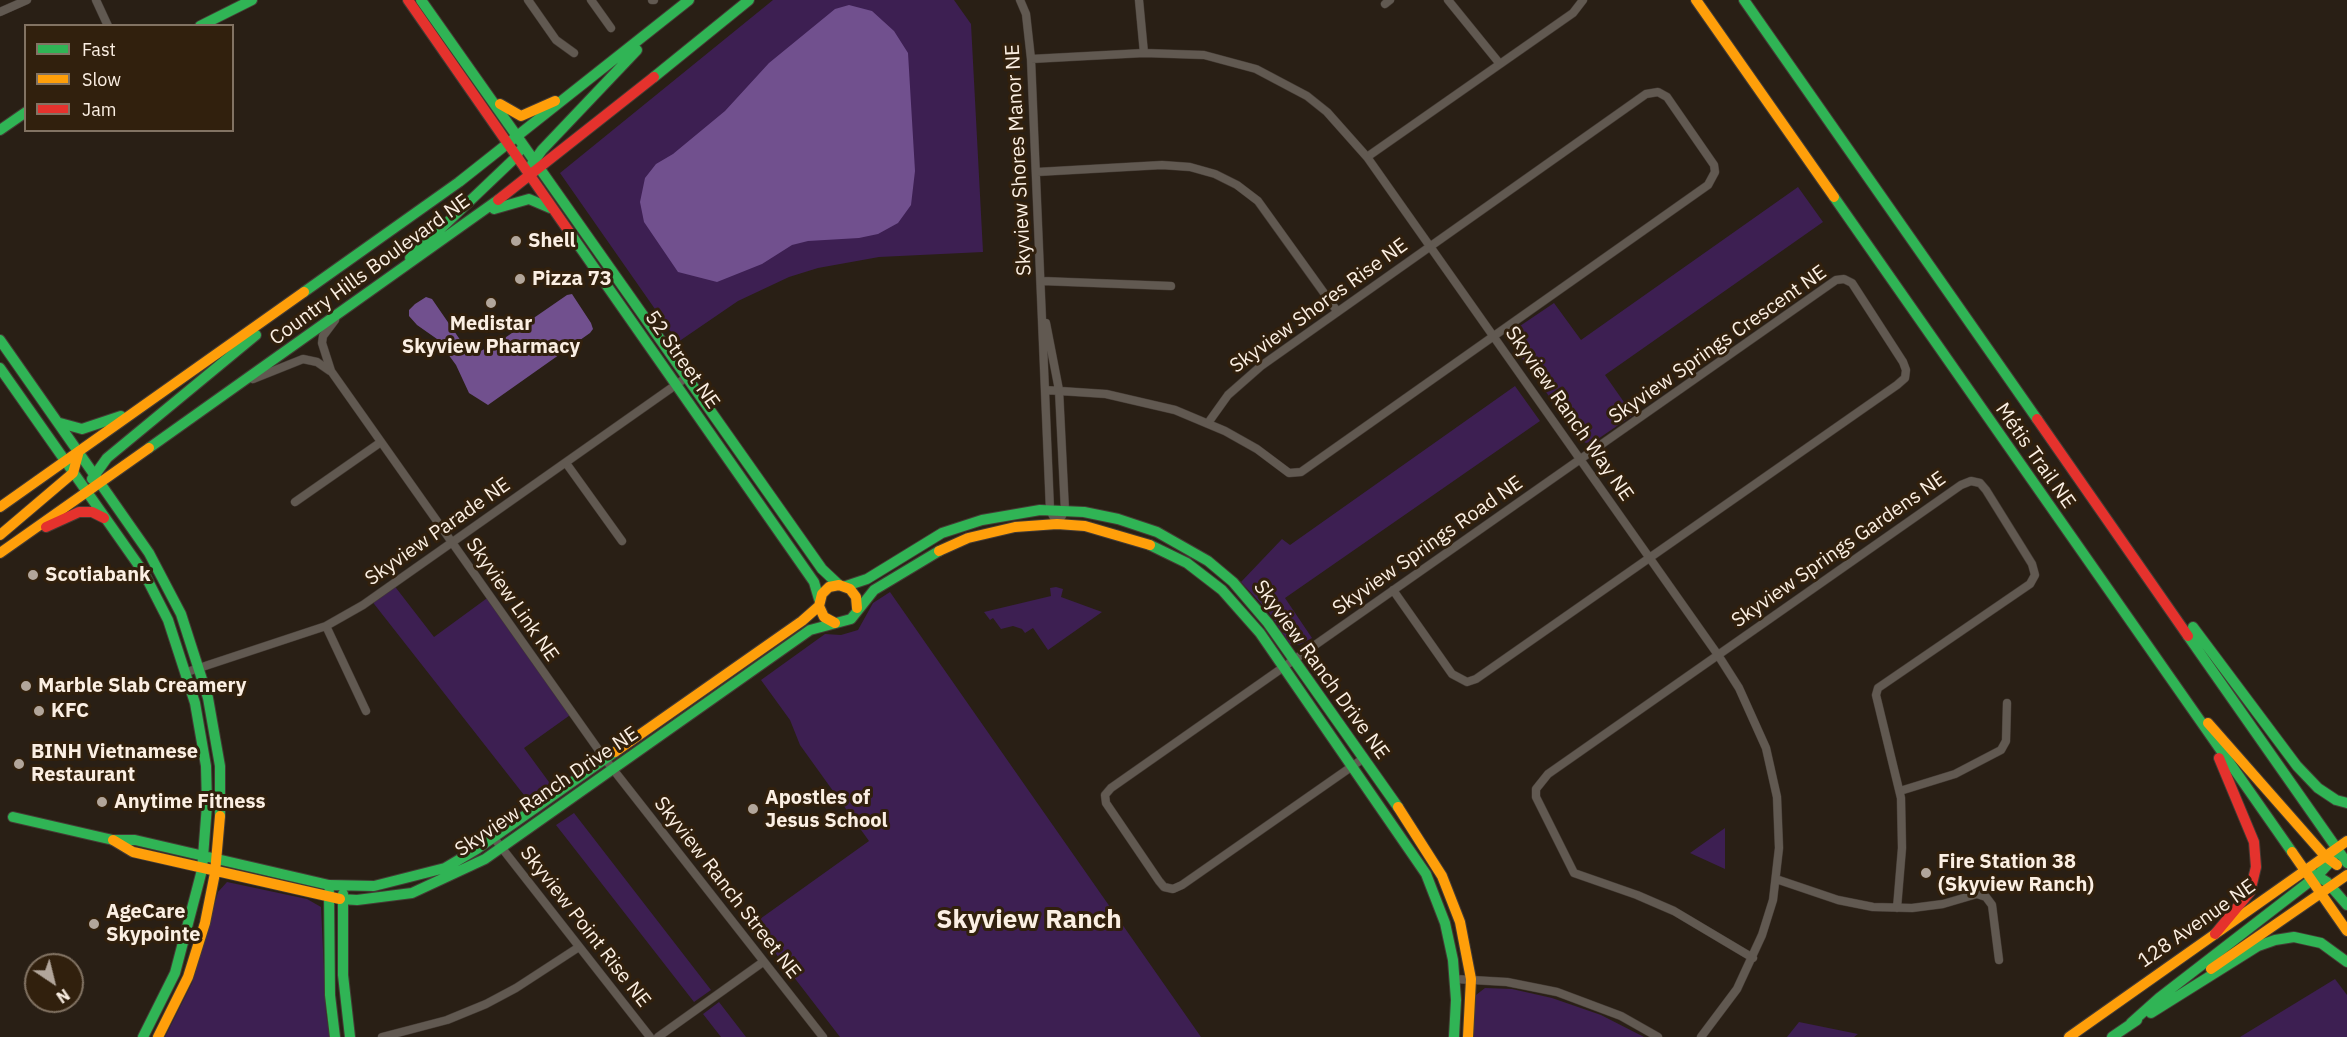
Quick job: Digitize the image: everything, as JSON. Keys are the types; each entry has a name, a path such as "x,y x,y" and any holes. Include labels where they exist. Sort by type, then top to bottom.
{"main road":[{"path":"204,24 252,0"},
{"name":"52 Street NE","path":"408,0 813,582 819,602"},
{"name":"52 Street NE","path":"421,0 491,96 826,575 843,586"},
{"name":"Country Hills Boulevard NE","path":"0,507 316,285 508,146 689,0"},
{"name":"Country Hills Boulevard NE","path":"0,553 87,492 98,478 240,385 468,223 530,176 537,164 749,0"},
{"name":"Métis Trail NE","path":"1696,0 2214,743 2312,875 2321,894 2347,931"},
{"name":"Métis Trail NE","path":"1744,0 2337,848"},
{"path":"537,164 663,21"},
{"path":"491,96 506,110 521,116 528,115 589,81"},
{"path":"0,129 24,113"},
{"path":"382,285 516,157 519,137"},
{"path":"468,223 504,204 522,199 538,200 555,211"},
{"path":"98,478 107,458 316,285"},
{"path":"0,340 98,478 166,583 181,614 200,668 220,766 221,806 217,858 205,923 188,977 158,1037"},
{"path":"0,368 107,520 154,592 168,620 187,672 195,703 206,766 207,806 202,870 175,973 143,1037"},
{"path":"60,423 77,430 90,428 151,401"},
{"path":"0,535 73,473 79,451"},
{"name":"Skyview Ranch Drive NE","path":"843,586 862,582 923,542 963,525 1008,514 1050,510 1118,519 1157,532 1191,550 1217,568 1254,604 1364,758 1442,876 1460,922 1471,979 1468,1037"},
{"path":"15,543 79,512 92,512 107,520"},
{"name":"Skyview Ranch Drive NE","path":"857,609 874,590 947,546 987,532 1057,524 1085,526 1126,536 1187,563 1222,590 1244,613 1284,667 1426,874 1445,923 1455,980 1454,1037"},
{"path":"2137,560 2158,580 2297,766 2318,788 2336,800 2347,803"},
{"path":"843,586 856,597 857,609 846,622 835,623 824,617 819,602 825,590 843,586"},
{"name":"Skyview Ranch Drive NE","path":"13,817 113,840 135,840 329,885 391,884 428,874 462,858 494,838 802,621 819,602"},
{"name":"Skyview Ranch Drive NE","path":"113,840 133,852 328,898 343,900 412,893 460,873 502,848 810,630 835,623"},
{"path":"2174,686 2342,865"},
{"path":"2214,743 2254,842 2256,867 2250,892 2215,934"},
{"path":"2342,865 2337,848 2347,841"},
{"path":"2131,1023 2312,875 2342,865"},
{"path":"2112,1037 2321,894 2342,865"},
{"path":"2312,875 2329,884 2347,905"},
{"name":"128 Avenue NE","path":"2069,1037 2215,934 2312,875"},
{"path":"329,885 330,995 335,1037"},
{"path":"344,886 344,975 350,1037"},
{"path":"2131,1023 2240,957 2275,940 2294,937 2321,943 2347,962"}],"street":[{"path":"0,12 27,0"},
{"path":"96,0 107,24"},
{"path":"528,0 556,40 574,54"},
{"path":"591,0 611,28"},
{"name":"Skyview Shores Manor NE","path":"1020,0 1026,14 1031,59 1044,319 1050,510 1057,524"},
{"path":"1139,0 1144,53"},
{"path":"1448,0 1500,64"},
{"path":"1367,157 1573,13 1583,0"},
{"name":"Skyview Ranch Way NE","path":"1031,59 1183,52 1221,58 1256,69 1283,82 1327,112 1367,157 1718,655 1739,688 1766,748 1777,797 1779,848 1776,879 1768,918 1753,958 1737,988 1701,1037"},
{"name":"Skyview Shores Rise NE","path":"1208,423 1228,395 1243,380 1337,311 1646,94 1658,92 1667,98 1714,165 1713,179 1493,336"},
{"path":"1037,172 1162,165 1190,167 1215,174 1237,185 1258,201 1337,311"},
{"name":"Skyview Springs Crescent NE","path":"1580,459 1836,280 1844,279 1852,283 1903,362 1906,370 1905,378 1649,557"},
{"path":"1042,281 1171,286"},
{"name":"Skyview Link NE","path":"338,316 323,336 322,343 331,371 605,759"},
{"name":"Skyview Shores Manor NE","path":"1044,319 1051,340 1059,390 1065,511"},
{"path":"1045,390 1130,398 1175,410 1208,423 1257,449 1289,473 1301,472 1493,336"},
{"path":"240,385 303,359 318,362 331,371"},
{"name":"Skyview Parade NE","path":"187,672 326,626 363,605 687,377"},
{"path":"295,502 381,442"},
{"name":"Skyview Springs Road NE","path":"1353,766 1173,889 1164,887 1159,881 1109,811 1106,795 1111,788 1580,459"},
{"path":"566,463 622,541"},
{"name":"Skyview Springs Gardens NE","path":"1718,655 1961,485 1971,482 1980,483 2032,564 2034,575 2030,584 1878,688 1876,695 1900,791 1902,848 1897,908"},
{"path":"1057,524 1065,511"},
{"path":"1393,590 1452,674 1467,682 1476,679 1649,557"},
{"path":"326,626 366,711"},
{"path":"1718,655 1548,774 1536,789 1536,797 1574,873 1637,895 1674,911 1753,958"},
{"path":"1900,791 1954,774 2001,750 2006,741 2007,703"},
{"path":"1353,766 1364,758"},
{"name":"Skyview Ranch Street NE","path":"605,759 822,1037"},
{"name":"Skyview Point Rise NE","path":"494,838 650,1037"},
{"path":"1776,879 1858,905 1897,908 1943,904 1977,894 1986,897 1992,905 1999,960"},
{"path":"382,1037 419,1029 486,1004 516,988 579,947"},
{"path":"658,1037 763,962"},
{"path":"1455,980 1471,979 1533,986 1576,998 1621,1016 1658,1037"}],"shaded area":[{"path":"773,0 954,0 971,24 983,252 879,257 818,268 789,277 738,301 678,342 560,173"},
{"path":"849,5 872,11 894,31 908,53 915,171 911,205 898,223 878,234 859,238 808,241 792,245 762,264 717,282 678,272 644,222 640,202 645,178 656,164 673,154 725,111 769,63 835,9"},
{"path":"1798,187 1823,222 1605,375 1633,415 1595,441 1586,443 1580,440 1512,344 1514,330 1554,303 1581,340"},
{"path":"572,294 591,323 593,329 590,333 488,405 469,393 456,365 437,339 417,325 409,316 409,310 415,304 426,297 432,299 463,344 478,352 496,344 567,295"},
{"path":"1515,386 1540,421 1285,598 1312,638 1299,645 1290,644 1268,611 1241,582 1282,539 1290,545"},
{"path":"393,584 434,637 490,596 573,713 524,748 557,793 535,809 371,600"},
{"path":"1050,588 1063,589 1061,597 1102,612 1048,650 1033,628 1025,633 1022,629 1013,626 1001,629 993,618 990,620 984,612 1051,596"},
{"path":"890,592 1201,1037 840,1037 753,924 869,841 800,745 790,720 761,680 825,634 841,635 858,630 873,603"},
{"path":"574,813 711,990 694,1002 556,825"},
{"path":"1725,828 1725,869 1690,853"},
{"path":"227,882 307,899 321,907 326,1014 330,1037 165,1037 192,983 218,892"},
{"path":"2335,979 2347,995 2347,1037 2240,1037"},
{"path":"1485,988 1512,989 1552,998 1601,1015 1644,1037 1473,1037 1476,995"},
{"path":"719,1002 746,1037 721,1037 703,1014"},
{"path":"1799,1022 1858,1034 1854,1037 1787,1037"}],"traffic: fast":[{"path":"204,24 252,0"},
{"path":"421,0 822,569 839,585"},
{"path":"304,292 459,182 689,0"},
{"path":"654,77 749,0"},
{"path":"1744,0 2037,419"},
{"path":"532,164 542,150 637,50"},
{"path":"0,130 24,113"},
{"path":"410,258 516,157 519,151"},
{"path":"1834,197 2292,852"},
{"path":"494,209 529,199 550,208"},
{"path":"149,448 498,200"},
{"path":"570,233 814,582 819,599"},
{"path":"92,479 107,458 256,335"},
{"path":"0,340 149,553 181,614 208,698 220,766 220,816"},
{"path":"0,368 144,573 168,620 195,703 206,766 207,805 202,870 175,973 143,1037"},
{"path":"60,423 82,429 121,416"},
{"path":"846,586 867,579 942,533 982,520 1040,510 1084,512 1118,519 1157,532 1208,561 1233,582 1268,623 1398,807"},
{"path":"1150,545 1187,563 1222,590 1260,633 1426,874 1445,923 1453,960 1456,1000 1454,1037"},
{"path":"340,899 357,900 412,893 485,859 810,630 851,619 874,590 939,551"},
{"path":"2193,627 2297,766 2318,788 2336,800 2347,803"},
{"path":"2188,636 2347,863"},
{"path":"13,817 113,840 135,840 329,885 374,886 445,868 477,849 615,752"},
{"path":"2131,1023 2159,998 2318,875 2331,861 2337,848"},
{"path":"2312,873 2327,882 2347,905"},
{"path":"329,892 330,995 335,1037"},
{"path":"343,894 343,975 350,1037"},
{"path":"2151,1013 2258,946 2275,940 2294,937 2321,943 2347,962"},
{"path":"2112,1037 2137,1020"}],"traffic: slow":[{"path":"1696,0 1834,197"},
{"path":"500,104 521,116 555,101"},
{"path":"0,507 304,292"},
{"path":"0,553 149,448"},
{"path":"0,535 73,473 79,451"},
{"path":"939,551 968,538 1015,527 1057,524 1085,526 1150,545"},
{"path":"835,623 824,617 819,606 822,594 829,587 839,585 850,589 856,597 857,608"},
{"path":"615,752 802,621 819,606"},
{"path":"2208,723 2325,856 2337,865"},
{"path":"1398,807 1442,876 1460,922 1471,979 1468,1037"},
{"path":"158,1037 188,977 205,923 215,873 220,816"},
{"path":"113,840 133,852 340,899"},
{"path":"2069,1037 2347,841"},
{"path":"2292,852 2347,931"},
{"path":"2211,969 2347,875"}],"traffic: jam":[{"path":"408,0 570,233"},
{"path":"498,200 654,77"},
{"path":"2037,419 2188,636"},
{"path":"46,527 79,512 92,512 104,518"},
{"path":"2215,934 2250,892 2256,867 2254,842 2219,758"}],"place":[{"name":"Shell","path":"516,241"},
{"name":"Pizza 73","path":"520,279"},
{"name":"Medistar Skyview Pharmacy","path":"491,303"},
{"name":"Scotiabank","path":"33,575"},
{"name":"Marble Slab Creamery","path":"26,686"},
{"name":"KFC","path":"39,711"},
{"name":"BINH Vietnamese Restaurant","path":"19,764"},
{"name":"Anytime Fitness","path":"102,802"},
{"name":"Apostles of Jesus School","path":"753,809"},
{"name":"Fire Station 38 (Skyview Ranch)","path":"1926,873"},
{"name":"AgeCare Skypointe","path":"94,924"}],"district":[{"name":"Skyview Ranch","path":"1029,920"}]}
